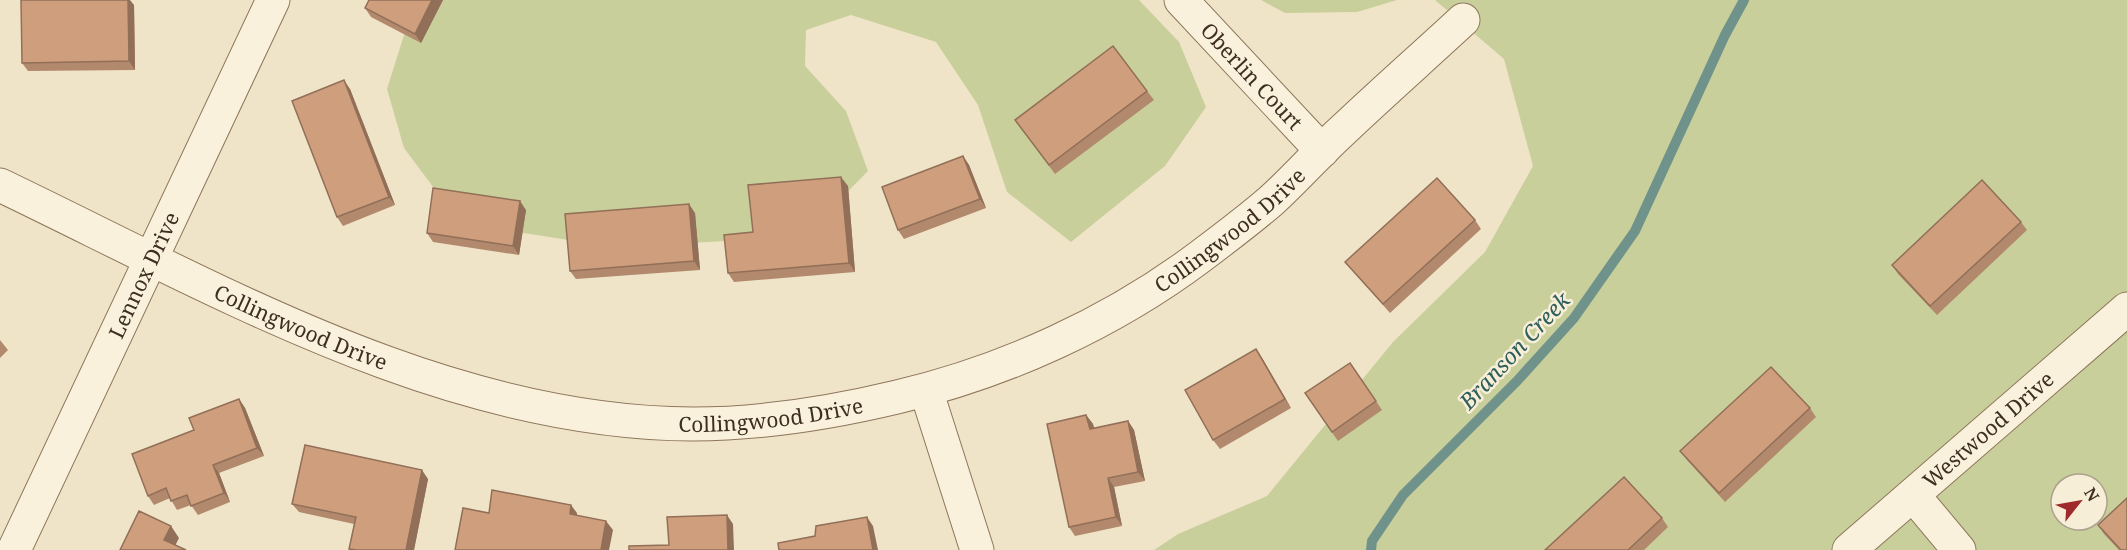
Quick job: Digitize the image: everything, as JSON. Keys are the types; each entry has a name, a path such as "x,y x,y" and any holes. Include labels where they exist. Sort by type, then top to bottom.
{"street":[{"name":"Lennox Drive","path":"14,550 273,0"},
{"name":"Oberlin Court","path":"1181,0 1322,151"},
{"name":"Collingwood Drive","path":"0,185 329,342 462,388 553,410 623,420 670,423 763,421 833,412 926,390 1035,351 1119,309 1198,259 1272,200 1463,20"},
{"name":"Westwood Drive","path":"1850,550 2127,309"},
{"path":"926,390 977,550"},
{"path":"1913,495 1959,550"}],"green space":[{"path":"415,0 1139,0 1179,42 1206,107 1165,166 1071,242 1007,192 978,105 936,42 851,15 806,30 805,66 846,111 868,171 803,237 613,247 460,223 404,148 387,89"},
{"path":"1261,0 1397,0 1357,12 1285,13"},
{"path":"1435,0 2127,0 2127,550 1154,550 1178,534 1267,496 1393,342 1485,252 1533,166 1504,59"}],"building":[{"path":"21,0 128,0 129,61 22,63"},
{"path":"369,0 432,0 415,34 365,8"},
{"path":"1113,46 1147,91 1049,165 1015,120"},
{"path":"344,80 389,197 337,217 292,101"},
{"path":"963,156 980,199 898,230 882,187"},
{"path":"841,177 849,263 728,273 724,235 753,232 748,185"},
{"path":"1437,178 1475,220 1383,304 1345,262"},
{"path":"1982,180 2021,222 1930,306 1892,265"},
{"path":"433,188 520,201 513,246 427,233"},
{"path":"689,204 694,261 570,271 565,214"},
{"path":"1256,349 1285,399 1213,440 1185,390"},
{"path":"1350,363 1376,401 1332,432 1305,393"},
{"path":"1771,367 1810,408 1719,493 1680,451"},
{"path":"239,399 257,448 213,465 224,493 191,506 187,495 171,501 166,488 148,496 132,454 194,430 189,418"},
{"path":"1086,415 1090,429 1128,421 1138,472 1108,478 1116,517 1069,527 1047,424"},
{"path":"305,445 422,470 406,550 349,549 356,517 292,504"},
{"path":"1624,477 1662,518 1628,550 1545,550"},
{"path":"492,490 571,505 570,514 606,521 601,550 455,550 463,508 489,513"},
{"path":"2127,498 2127,550 2121,550 2104,532 2109,532 2109,515"},
{"path":"139,511 171,526 164,540 186,550 120,550"},
{"path":"727,515 728,550 629,550 629,546 669,545 667,517"},
{"path":"867,517 873,550 779,550 778,543 815,536 816,526"}],"waterway":[{"name":"Branson Creek","path":"1371,550 1372,541 1403,495 1517,381 1574,318 1635,231 1725,35 1744,0"}]}
